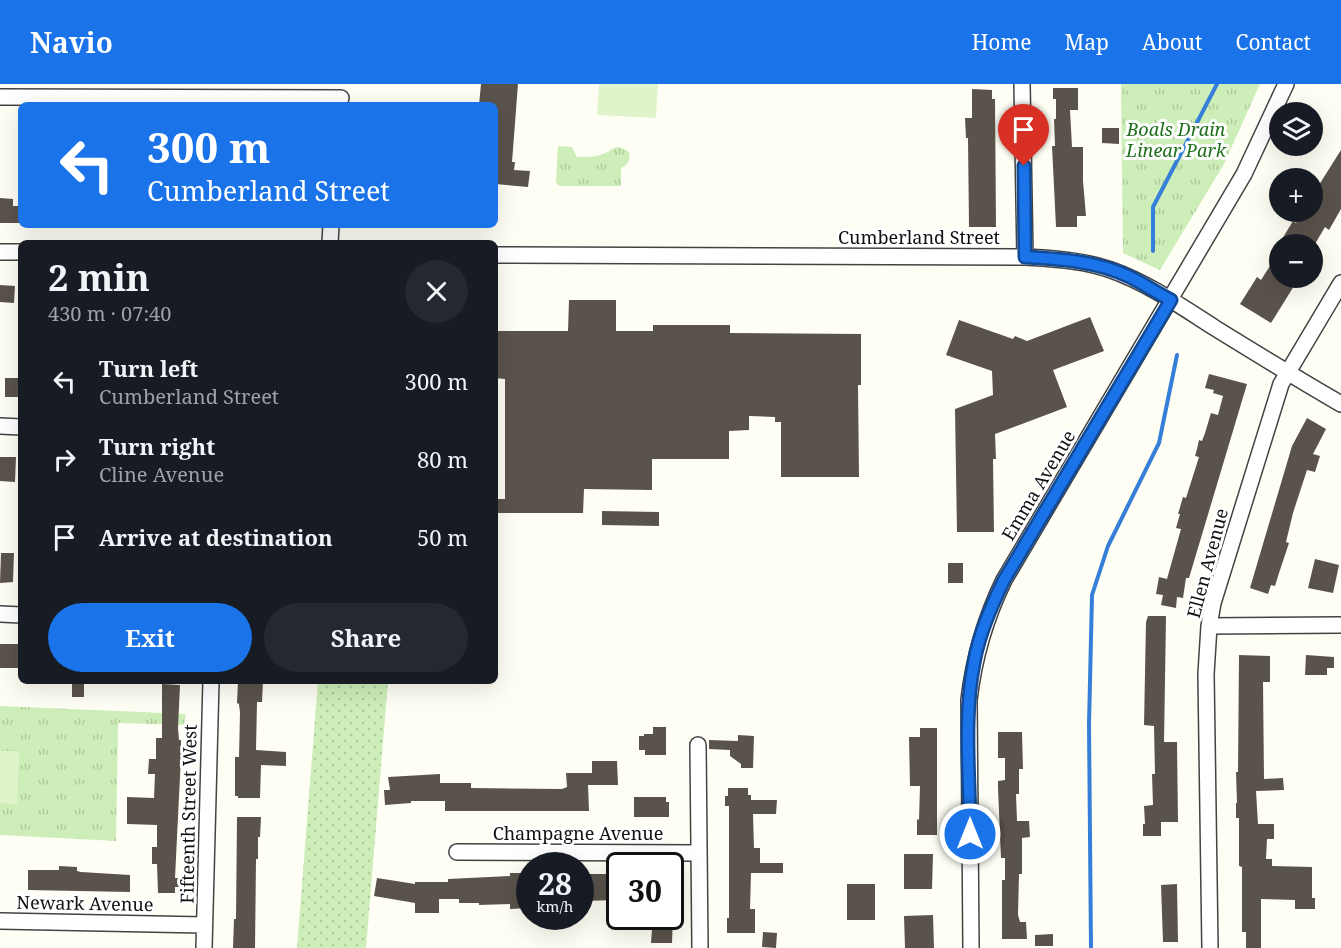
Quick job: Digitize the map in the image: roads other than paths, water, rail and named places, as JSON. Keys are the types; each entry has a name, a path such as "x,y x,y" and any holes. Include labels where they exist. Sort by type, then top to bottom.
{"street":[{"path":"1022,84 1025,257"},
{"name":"Emma Avenue","path":"971,948 969,700 974,662 984,624 1004,580 1244,174 1286,84"},
{"path":"0,97 341,96"},
{"path":"0,252 18,252"},
{"name":"Cumberland Street","path":"498,255 1025,257 1067,260 1108,269 1129,277 1171,300 1341,404"},
{"name":"Ellen Avenue","path":"1210,948 1206,674 1209,626 1220,581 1281,384 1341,283"},
{"path":"0,426 18,427"},
{"path":"0,614 18,615"},
{"path":"1209,626 1341,625"},
{"name":"Fifteenth Street West","path":"204,948 211,684"},
{"path":"698,745 700,948"},
{"name":"Champagne Avenue","path":"456,852 699,853"},
{"name":"Newark Avenue","path":"0,921 204,925"}],"waterway":[{"path":"1153,251 1153,207 1217,84"},
{"path":"1091,948 1089,724 1092,595 1108,546 1159,443 1177,355"}],"park label":[{"name":"Boals Drain Linear Park","path":"1176,139"}]}
